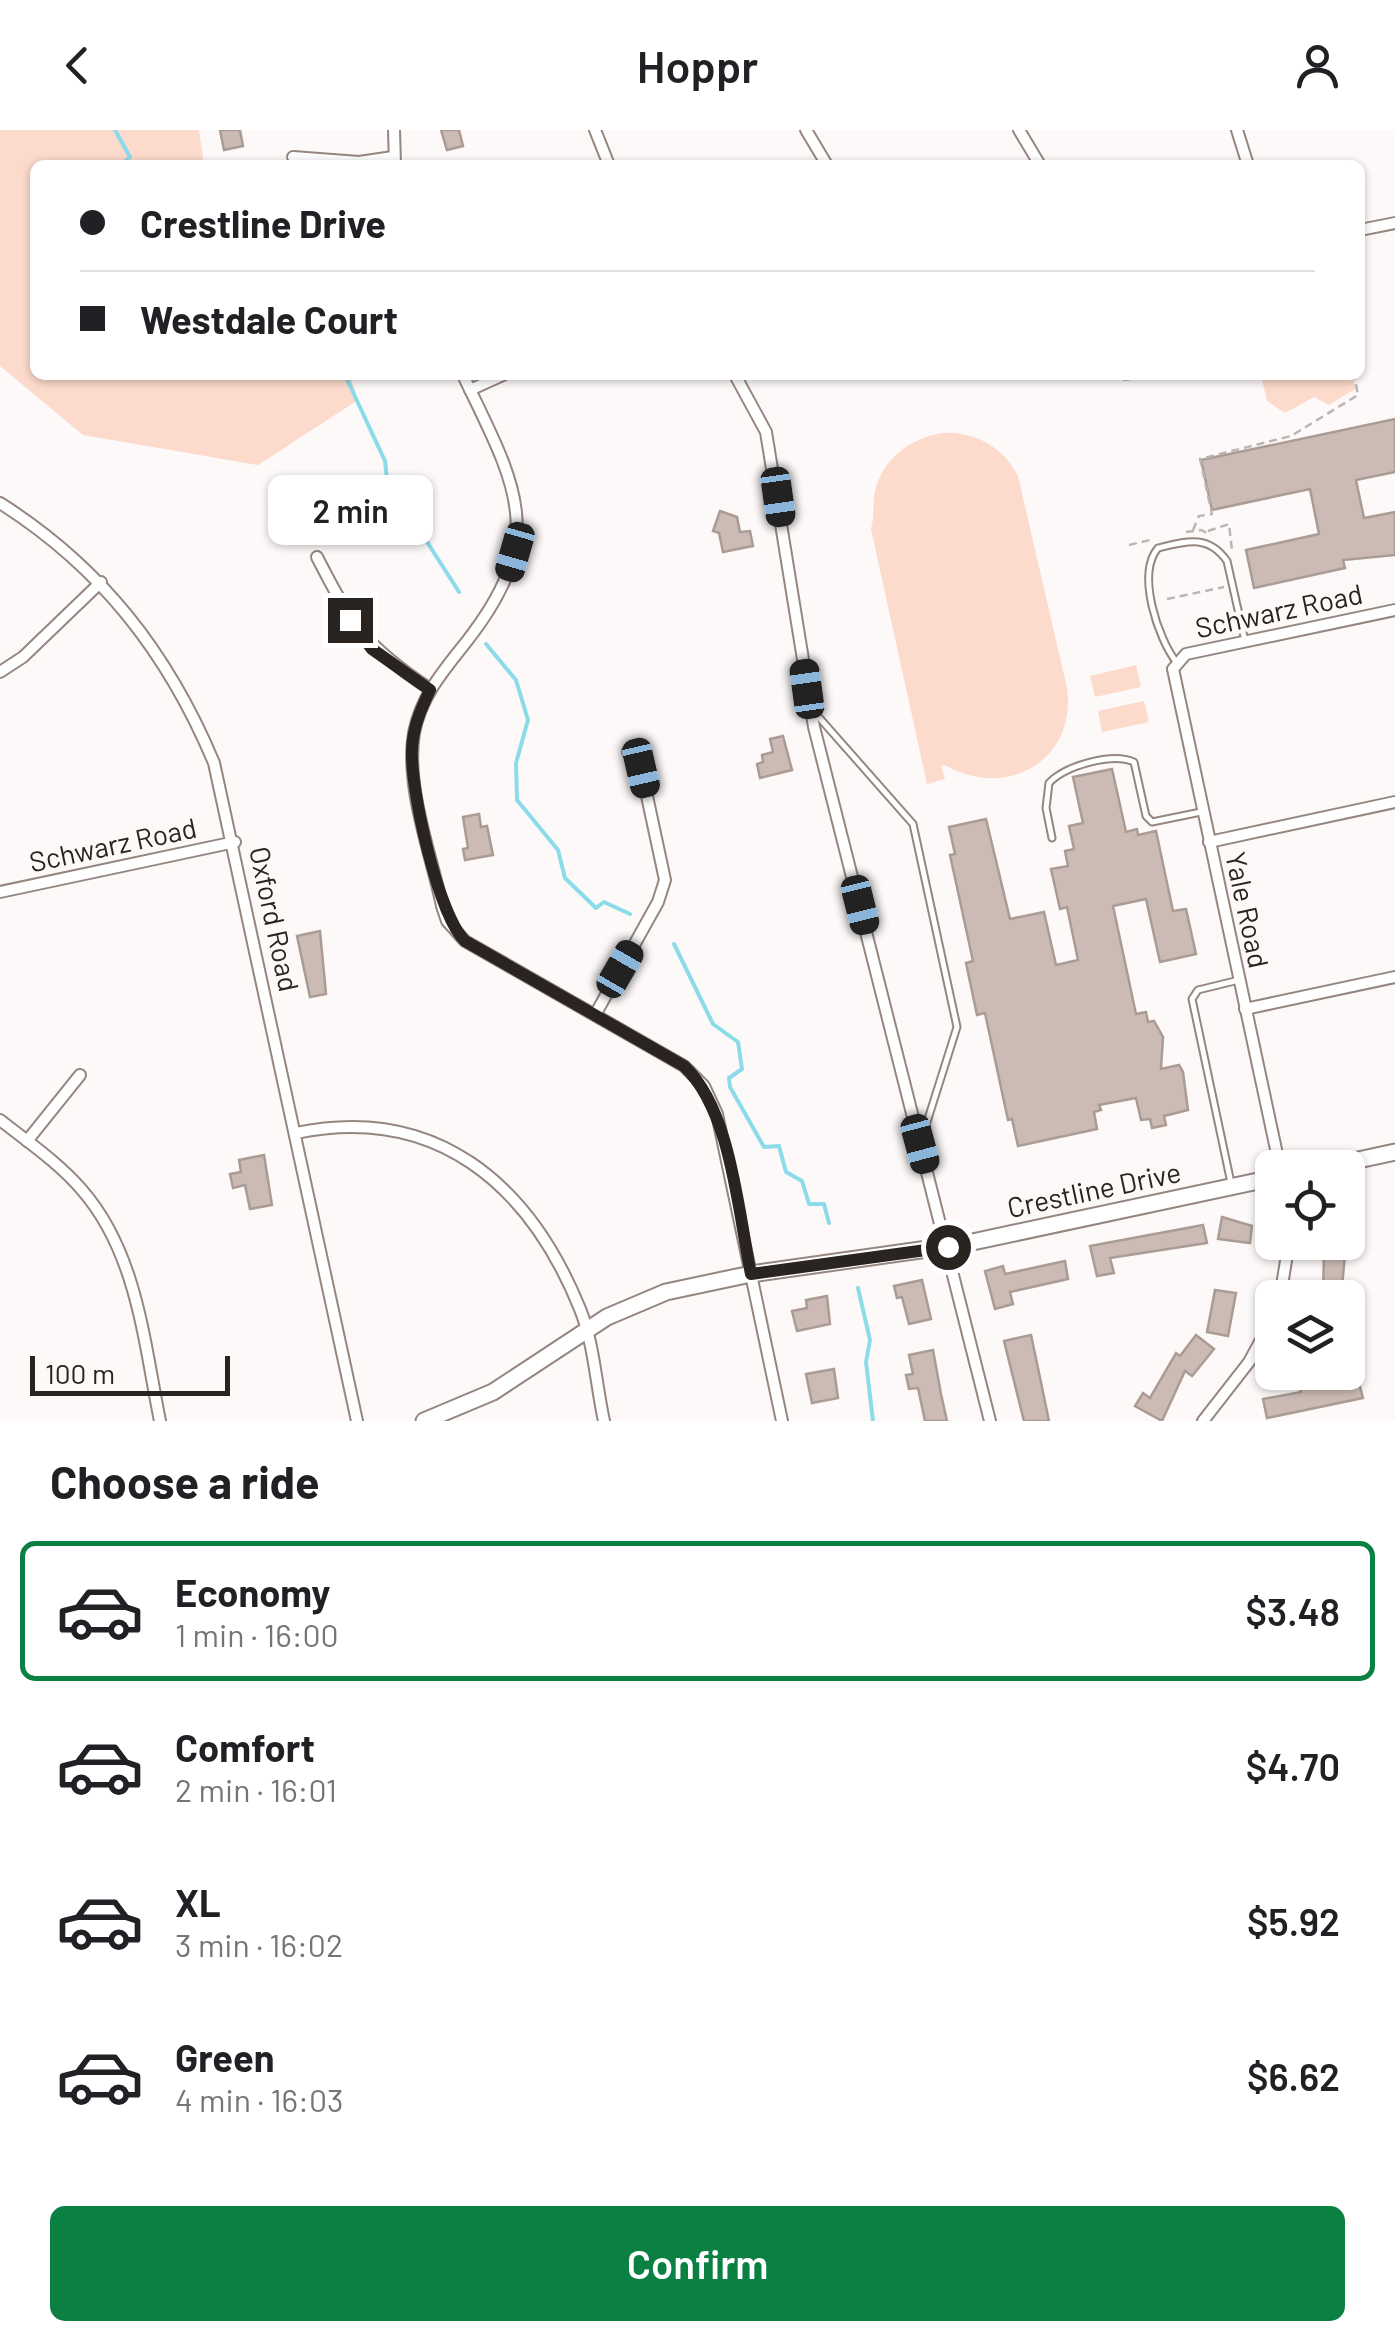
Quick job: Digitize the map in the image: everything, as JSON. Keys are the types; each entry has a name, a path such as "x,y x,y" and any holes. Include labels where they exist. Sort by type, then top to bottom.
{"street":[{"path":"394,130 394,160"},
{"path":"595,130 607,160"},
{"path":"806,130 825,160"},
{"path":"1019,130 1037,160"},
{"path":"1237,130 1246,160"},
{"path":"293,157 333,160"},
{"path":"1365,229 1395,223"},
{"path":"465,380 510,478 517,511 515,552 501,593 430,690 415,730 412,764 448,920 465,941 684,1066 712,1098 782,1421"},
{"path":"470,390 492,380"},
{"path":"739,380 761,420 769,445 810,708 990,1421"},
{"name":"Oxford Road","path":"0,503 66,549 144,632 191,710 214,762 235,842 357,1421"},
{"path":"317,557 358,633 384,659 430,690"},
{"path":"0,672 23,657 101,582"},
{"name":"Schwarz Road","path":"1177,663 1186,654 1395,610"},
{"name":"Yale Road","path":"1177,663 1172,678 1276,1150"},
{"path":"595,1015 658,902 665,880 641,768 628,752"},
{"path":"1208,842 1395,802"},
{"name":"Schwarz Road","path":"0,892 235,842"},
{"path":"1245,1009 1395,977"},
{"path":"27,1141 80,1075"},
{"path":"0,1120 70,1177 114,1236 128,1273 160,1421"},
{"path":"296,1133 346,1124 380,1125 456,1152 516,1202 548,1244 579,1307 604,1421"},
{"path":"1365,1158 1395,1152"},
{"name":"Crestline Drive","path":"424,1421 493,1392 585,1330 643,1300 751,1274 948,1247 1255,1181"},
{"path":"1203,1421 1255,1351"}],"lane":[{"path":"1177,663 1164,646 1150,579 1148,565 1158,548 1195,540 1220,550 1228,561 1245,641"},
{"path":"810,708 912,824 957,1027 920,1144"},
{"path":"1052,838 1046,808 1049,784 1063,771 1116,758 1134,762 1146,816 1152,822 1202,812"},
{"path":"1232,1186 1192,998 1198,990 1239,980"}],"path":[{"path":"1193,530 1199,516 1212,514 1200,459 1291,436 1358,395 1355,380"},
{"path":"1207,532 1229,524 1232,551"},
{"path":"1177,534 1193,530 1216,538"},
{"path":"1128,545 1161,538"},
{"path":"1225,543 1236,558"},
{"path":"1167,599 1226,586"}],"shaded area":[{"path":"0,130 199,130 203,160 30,160 30,380 352,380 358,400 258,465 83,435 0,366"},
{"path":"1262,380 1354,380 1355,389 1329,405 1314,397 1285,413 1267,401"},
{"path":"942,433 966,435 987,443 1018,476 1067,688 1067,714 1061,736 1049,754 1032,767 1013,776 991,778 968,775 945,765 941,766 945,779 927,784 871,529 877,483 889,462 907,446"},
{"path":"1136,665 1141,687 1095,697 1090,676"},
{"path":"1144,701 1149,722 1102,732 1098,711"}],"building":[{"path":"220,130 240,130 243,146 224,150"},
{"path":"441,130 459,130 463,146 447,150"},
{"path":"1395,419 1395,472 1356,480 1364,518 1395,512 1395,555 1343,560 1345,568 1254,588 1246,550 1319,534 1310,489 1212,510 1201,460"},
{"path":"720,511 737,517 740,532 750,531 753,546 723,552 719,533 713,531"},
{"path":"783,736 792,770 760,778 757,764 763,762 762,755 773,752 770,739"},
{"path":"1112,769 1126,832 1137,829 1138,835 1156,831 1173,911 1186,909 1196,954 1160,962 1146,899 1113,906 1136,1014 1146,1012 1148,1022 1154,1021 1163,1037 1161,1069 1179,1065 1183,1072 1188,1110 1164,1116 1166,1125 1152,1128 1150,1119 1141,1120 1136,1098 1099,1105 1101,1110 1094,1112 1097,1129 1018,1146 1012,1119 1008,1120 985,1013 977,1015 966,963 973,961 950,855 955,854 949,827 986,819 1010,919 1044,912 1056,965 1078,960 1067,907 1060,909 1051,869 1068,866 1065,851 1074,849 1069,826 1083,823 1073,777"},
{"path":"479,814 481,827 487,826 493,855 465,860 463,849 468,848 463,817"},
{"path":"320,931 326,994 310,997 297,936"},
{"path":"264,1155 272,1205 250,1209 245,1185 233,1188 230,1174 241,1172 239,1160"},
{"path":"1222,1217 1252,1226 1250,1243 1218,1239"},
{"path":"1203,1225 1207,1243 1110,1258 1114,1273 1097,1276 1090,1246"},
{"path":"1324,1260 1345,1260 1343,1280 1323,1280"},
{"path":"1065,1261 1068,1279 1010,1292 1013,1304 995,1309 985,1271 1003,1266 1005,1274"},
{"path":"922,1280 931,1319 909,1324 902,1297 897,1298 894,1286"},
{"path":"1215,1290 1236,1293 1228,1336 1207,1332"},
{"path":"827,1296 830,1324 797,1331 792,1311 807,1308 806,1300"},
{"path":"1031,1335 1049,1421 1024,1421 1004,1341"},
{"path":"1196,1335 1214,1349 1192,1376 1185,1371 1162,1421 1135,1406 1143,1393 1150,1398 1176,1353 1180,1356"},
{"path":"933,1350 947,1421 925,1421 918,1388 909,1389 906,1375 913,1374 909,1355"},
{"path":"834,1369 838,1398 812,1403 806,1374"},
{"path":"1361,1390 1363,1398 1267,1418 1263,1399 1301,1392"}],"waterway":[{"path":"115,130 130,157 127,160"},
{"path":"347,380 385,461 387,479 459,592"},
{"path":"486,644 516,680 528,720 516,763 517,800 558,850 565,878 596,908 604,902 630,914"},
{"path":"674,944 713,1024 738,1042 742,1069 729,1078 730,1087 764,1147 779,1146 786,1172 802,1181 809,1204 824,1204 829,1223"},
{"path":"858,1288 870,1340 866,1362 873,1421"}],"route":[{"path":"350,620 372,649 430,690 415,730 412,764 442,906 455,932 684,1066 704,1086 717,1114 751,1274 948,1247"}]}
